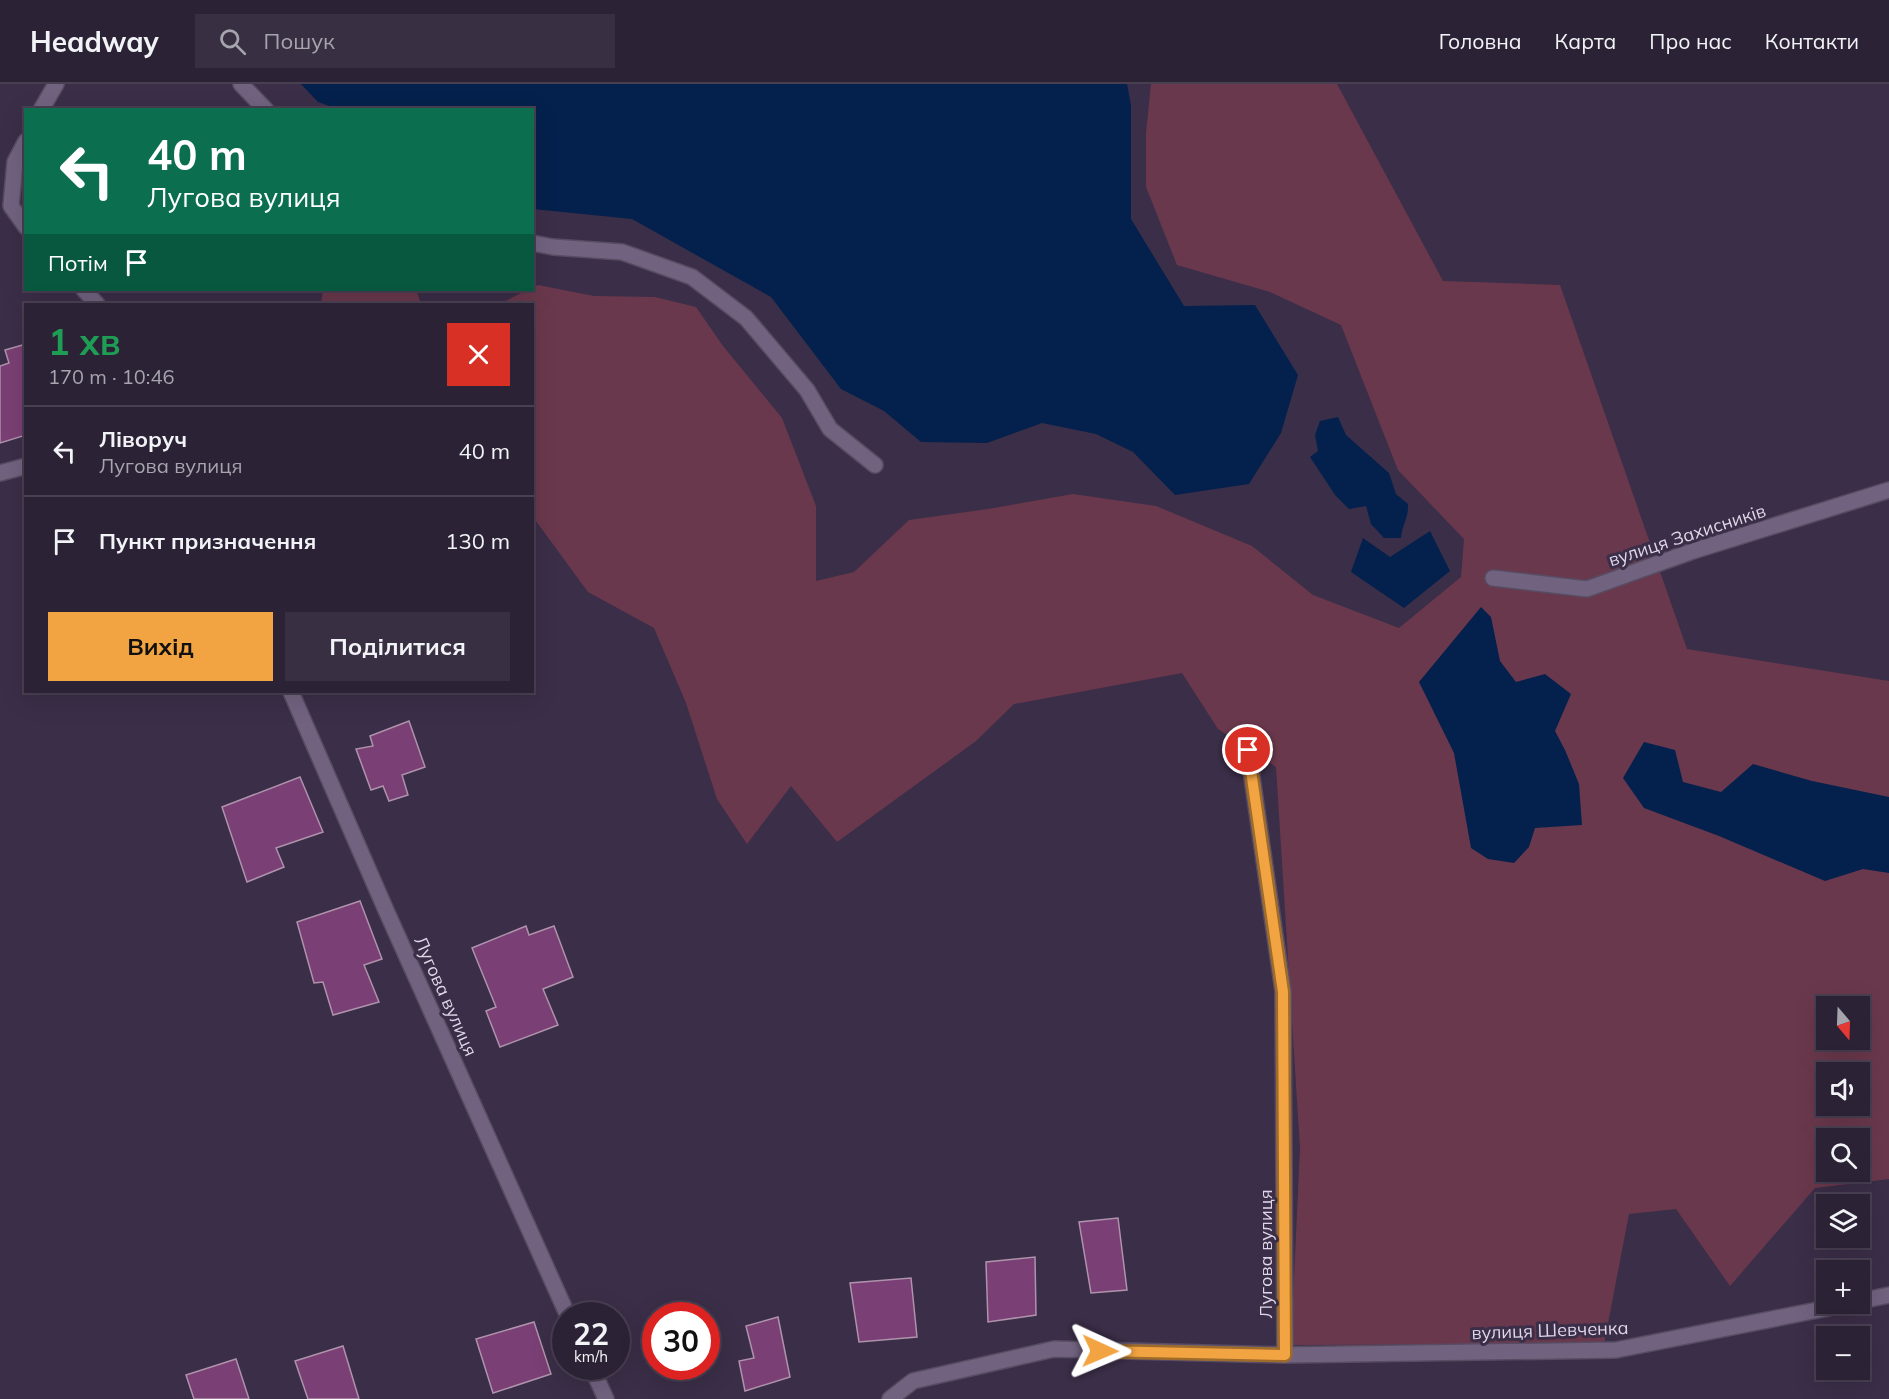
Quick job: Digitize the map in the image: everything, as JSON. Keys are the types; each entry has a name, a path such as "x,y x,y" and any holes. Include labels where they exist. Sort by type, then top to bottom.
{"street":[{"path":"42,108 56,84"},
{"path":"241,84 264,108"},
{"path":"24,145 15,162 11,206 24,224"},
{"path":"534,243 622,252 692,277 746,318 807,390 830,429 875,465"},
{"path":"85,291 97,303"},
{"path":"0,473 24,467"},
{"name":"вулиця Захисників","path":"1493,578 1587,589 1694,550 1889,490"},
{"name":"Лугова вулиця","path":"291,693 380,897 562,1302"},
{"name":"Лугова вулиця","path":"1248,750 1283,992 1285,1355"},
{"path":"1870,1299 1889,1295"},
{"name":"вулиця Шевченка","path":"1285,1355 1616,1350 1816,1310"},
{"path":"890,1399 913,1381 1054,1349 1285,1355"},
{"path":"597,1380 606,1399"}],"shaded area":[{"path":"1151,84 1337,84 1443,281 1560,285 1687,649 1889,681 1889,1179 1870,1181 1870,1128 1816,1128 1816,1182 1864,1182 1815,1188 1730,1286 1676,1209 1629,1214 1604,1344 1291,1345 1300,1148 1276,767 1218,729 1182,673 1014,704 976,741 837,842 791,786 747,844 717,799 686,703 654,628 588,592 534,518 534,303 501,303 526,291 534,291 534,287 538,285 594,296 655,297 696,307 723,346 782,418 816,506 816,581 854,572 909,520 1073,494 1156,506 1252,546 1313,595 1399,628 1461,577 1464,539 1398,470 1341,325 1270,292 1177,265 1146,187 1146,133"},
{"path":"323,291 416,291 421,303 321,303"}],"water":[{"path":"301,84 1127,84 1131,105 1131,219 1184,306 1255,305 1298,375 1281,433 1249,484 1175,495 1133,452 1096,434 1042,423 987,443 921,442 884,411 841,389 771,297 632,219 534,209 534,108 335,108 318,102"},
{"path":"1338,417 1346,435 1389,473 1396,494 1408,504 1401,538 1384,538 1371,524 1366,506 1349,509 1335,495 1310,457 1318,451 1315,435 1320,421"},
{"path":"1430,531 1450,571 1404,608 1351,572 1363,538 1390,557"},
{"path":"1481,607 1491,617 1500,661 1516,682 1545,674 1571,694 1555,731 1579,784 1582,825 1535,828 1529,847 1514,863 1488,859 1471,848 1454,753 1419,682"},
{"path":"1644,742 1675,750 1683,782 1721,792 1753,764 1812,781 1889,797 1889,873 1863,869 1825,881 1719,836 1644,808 1623,778"}],"building":[{"path":"24,345 24,436 0,443 0,366 9,363 5,350"},
{"path":"409,721 425,767 402,775 408,795 389,801 383,786 371,790 356,749 373,746 370,736"},
{"path":"300,777 323,832 276,848 284,867 247,882 222,807"},
{"path":"360,901 382,959 364,965 379,1002 333,1015 323,982 314,983 297,922"},
{"path":"526,926 529,935 554,926 573,977 543,989 558,1025 500,1047 486,1011 496,1007 472,948"},
{"path":"1118,1218 1127,1290 1091,1293 1079,1222"},
{"path":"1035,1257 1036,1315 988,1322 986,1262"},
{"path":"911,1278 917,1337 859,1342 850,1283"},
{"path":"778,1317 790,1377 745,1391 739,1361 754,1358 746,1326"},
{"path":"534,1322 551,1374 493,1393 476,1339"},
{"path":"343,1346 359,1399 308,1399 295,1361"},
{"path":"236,1359 249,1399 194,1399 186,1375"}],"route":[{"path":"1100,1351 1285,1355 1283,992 1248,750"}]}
